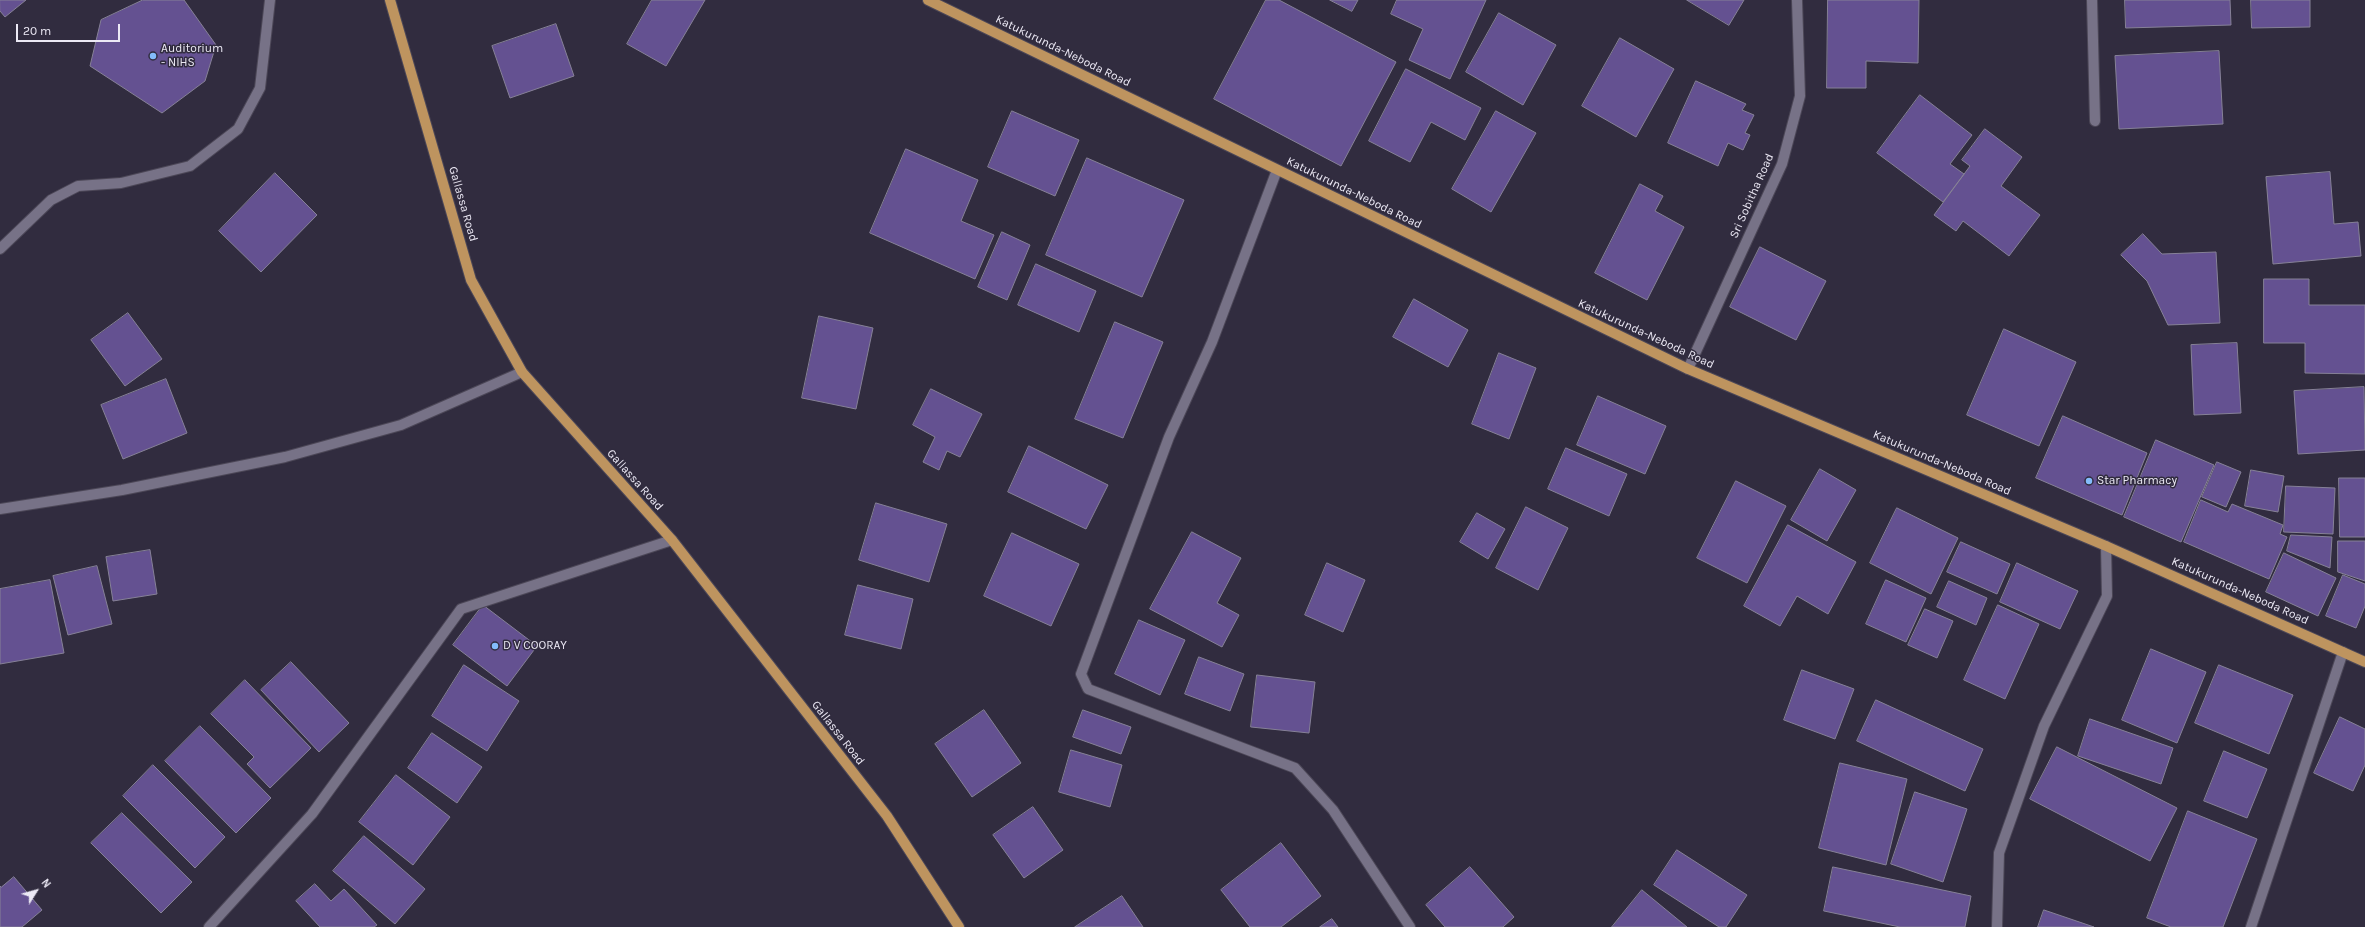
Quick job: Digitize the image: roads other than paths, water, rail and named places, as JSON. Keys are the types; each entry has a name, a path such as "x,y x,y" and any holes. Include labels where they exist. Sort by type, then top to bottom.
{"main road":[{"name":"Gallassa Road","path":"390,0 471,280 522,372 672,540 888,816 959,927"},
{"name":"Katukurunda-Neboda Road","path":"928,0 1688,369 2106,546 2365,662"}],"street":[{"path":"0,249 51,200 78,186 121,183 190,166 238,129 260,88 270,0"},
{"name":"Sri Sobitha Road","path":"1688,369 1782,164 1800,96 1797,0"},
{"path":"2092,0 2096,121"},
{"path":"1277,170 1212,342 1169,437 1081,674 1088,689 1295,768 1333,810 1410,927"},
{"path":"0,509 122,490 285,456 401,425 522,372"},
{"path":"209,927 312,814 461,609 672,540"},
{"path":"1997,927 1999,853 2044,726 2107,596 2106,546"},
{"path":"2251,927 2343,652"}],"place":[{"name":"Auditorium - NIHS","path":"153,56"},
{"name":"Star Pharmacy","path":"2089,481"},
{"name":"D V COORAY","path":"495,646"}]}
